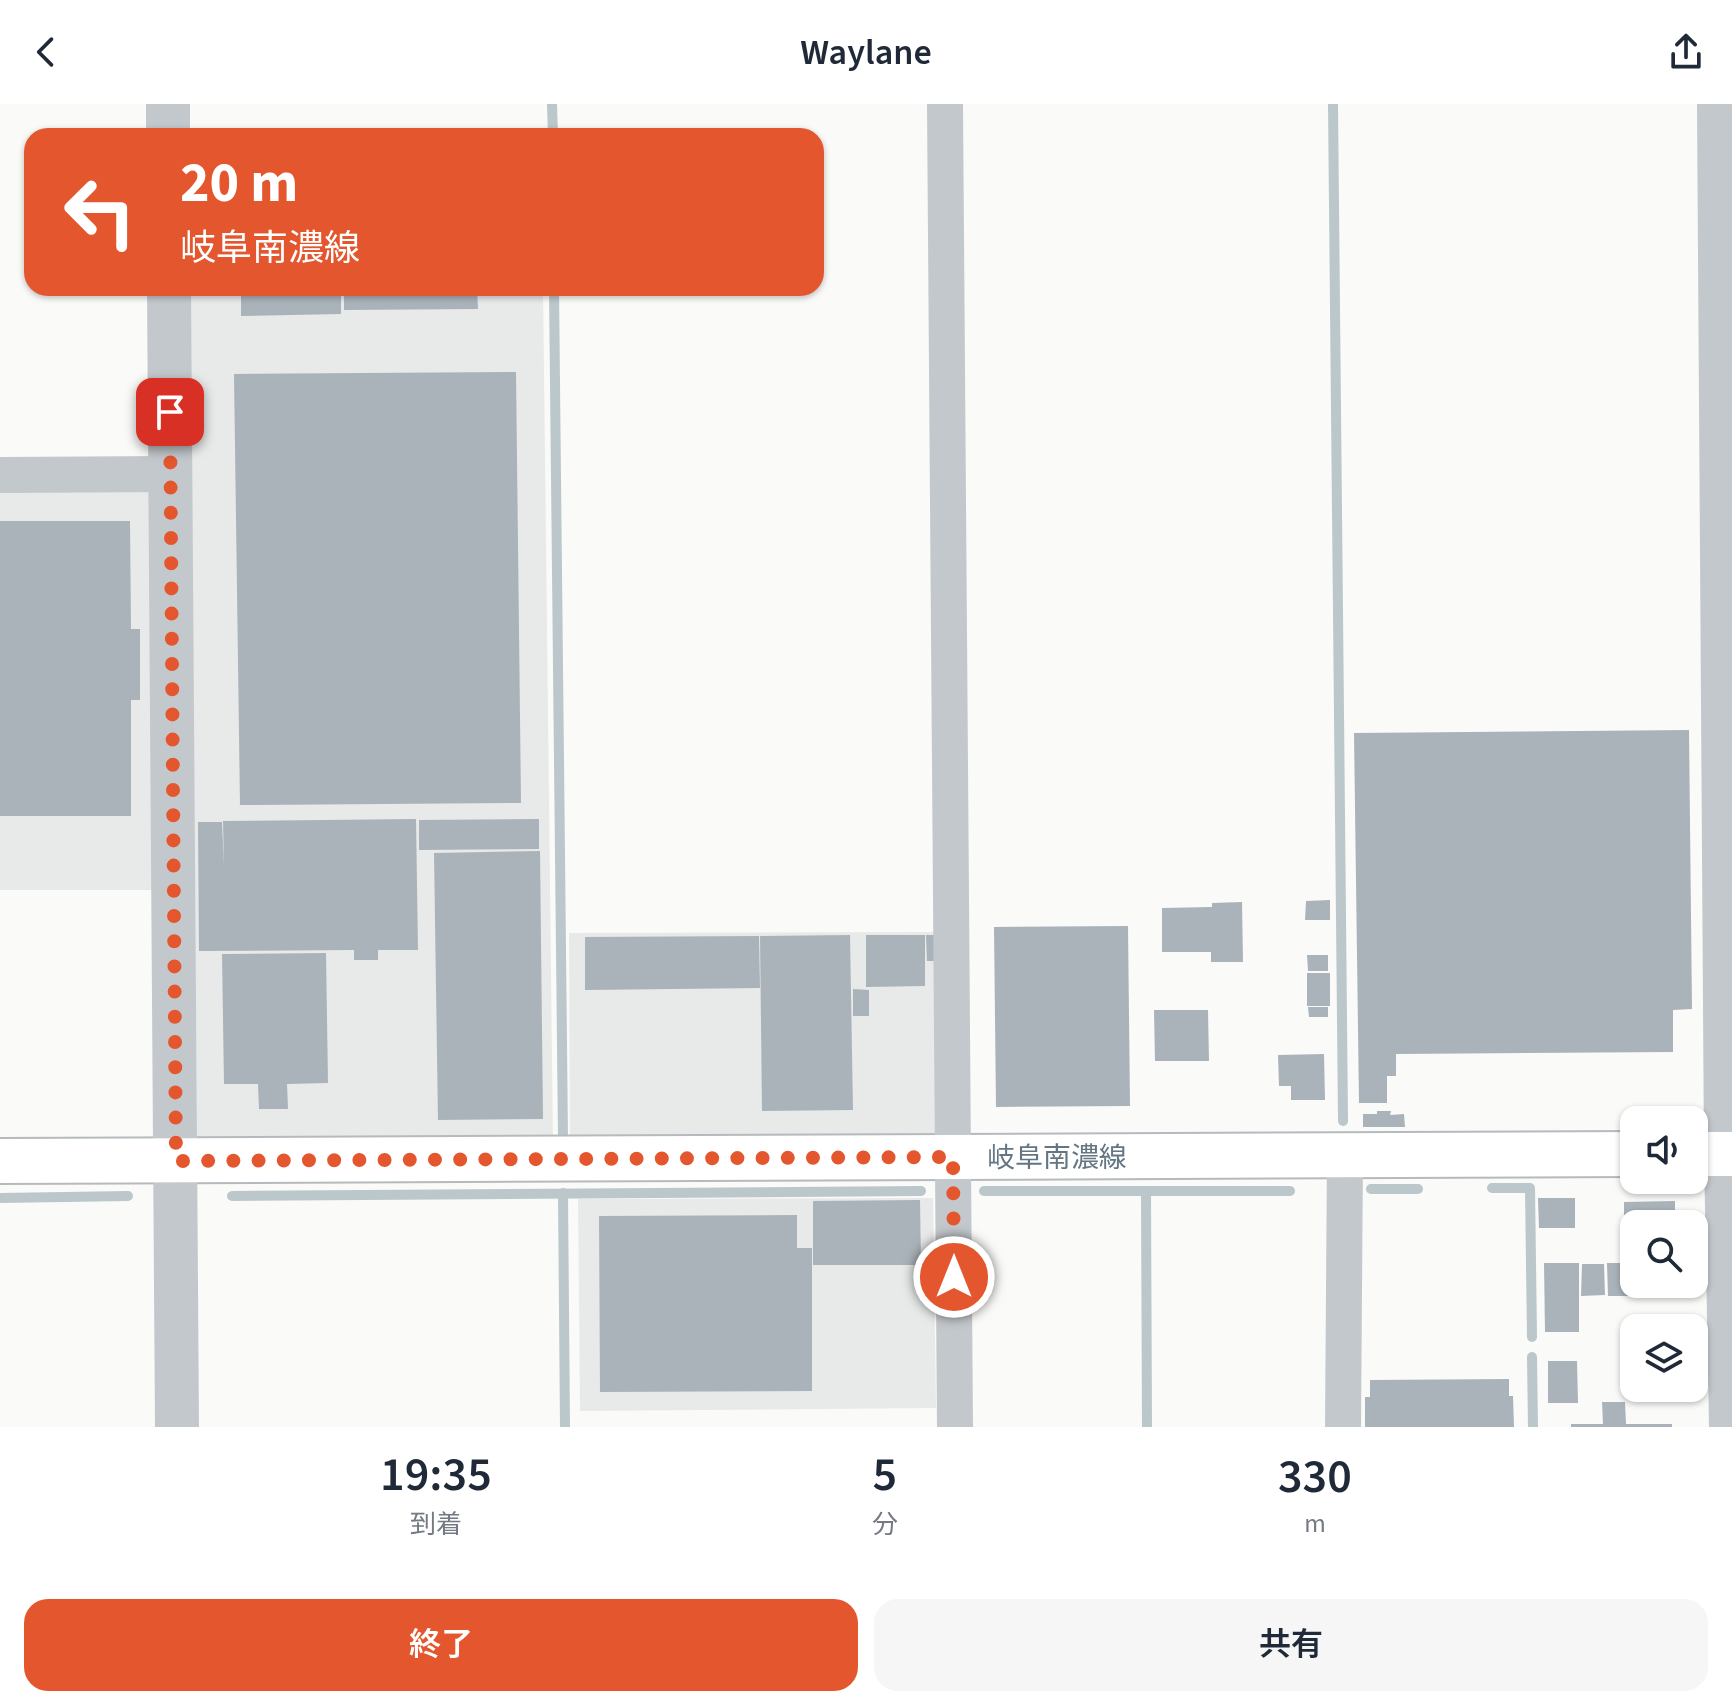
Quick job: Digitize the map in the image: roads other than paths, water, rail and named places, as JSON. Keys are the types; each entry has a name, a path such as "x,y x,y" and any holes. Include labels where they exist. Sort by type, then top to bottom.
{"main road":[{"name":"岐阜南濃線","path":"0,1161 1620,1154"}],"street":[{"path":"168,104 168,128"},
{"path":"945,104 955,1427"},
{"path":"1719,104 1717,1154 1731,1427"},
{"path":"169,296 177,1427"},
{"path":"0,475 171,474"},
{"path":"1343,1427 1345,1155"}],"waterway":[{"path":"552,104 553,128"},
{"path":"1333,104 1343,1121"},
{"path":"554,296 563,1139"},
{"path":"1492,1188 1530,1188 1532,1337"},
{"path":"1371,1189 1418,1189"},
{"path":"232,1196 921,1191"},
{"path":"984,1191 1290,1191"},
{"path":"1146,1191 1147,1427"},
{"path":"563,1193 565,1427"},
{"path":"0,1198 128,1196"},
{"path":"1532,1357 1533,1427"}]}
